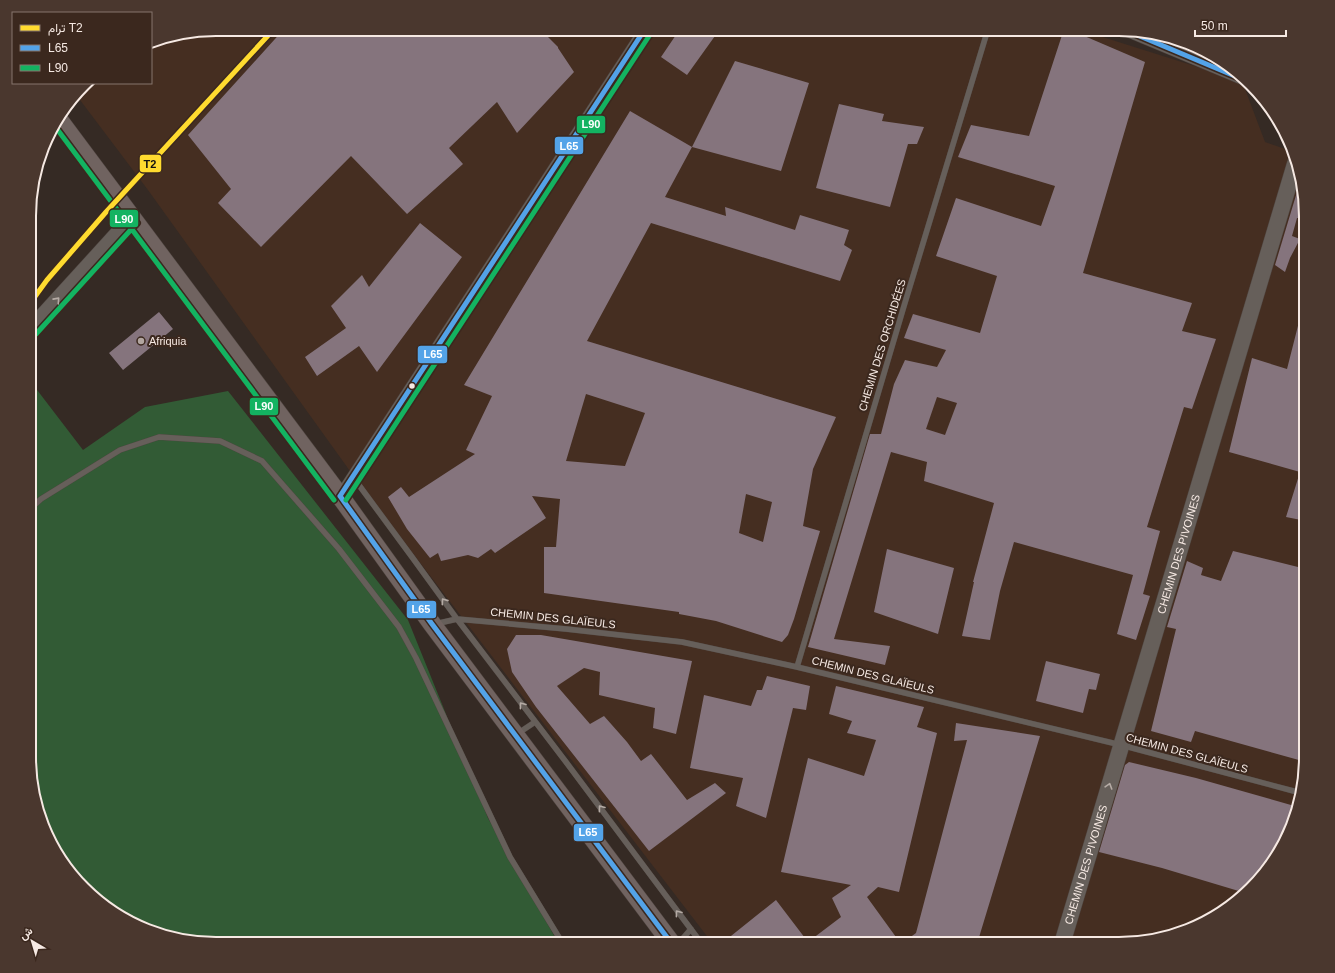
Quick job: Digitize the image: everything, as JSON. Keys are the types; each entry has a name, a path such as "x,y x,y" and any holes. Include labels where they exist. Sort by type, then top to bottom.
{"main road":[{"path":"62,123 340,496 432,624 667,937"}],"street":[{"path":"340,496 640,36"},
{"path":"1144,38 1228,73"},
{"name":"CHEMIN DES PIVOINES","path":"1064,937 1293,170"},
{"path":"36,324 132,218"}],"lane":[{"name":"CHEMIN DES ORCHIDÉES","path":"797,667 986,36"},
{"path":"36,504 120,450 159,437 220,441 262,461 339,549 399,627 419,665 510,857 559,937"},
{"path":"353,477 456,619 697,937"},
{"name":"CHEMIN DES GLAÏEULS","path":"432,624 456,619 682,642 797,667 1121,745 1296,792"},
{"path":"515,735 535,722"},
{"path":"684,937 691,929"}],"shaded area":[{"path":"204,36 1100,36 1235,79 1244,87 1265,142 1286,149 1296,181 1299,204 1299,769 1293,803 1285,826 1275,847 1254,876 1238,892 1219,907 1188,923 1154,934 1131,937 708,937 355,478 148,190 79,99 94,84 152,84 152,48 181,39"}],"green space":[{"path":"36,389 83,450 145,407 228,391 408,620 488,818 555,937 204,937 181,934 147,923 116,907 97,892 81,876 66,857 55,837 42,803 36,769"}],"building":[{"path":"278,36 547,36 558,47 574,72 517,133 497,102 449,148 463,164 407,214 351,156 261,247 218,203 231,189 188,135"},
{"path":"675,36 715,36 687,75 661,57"},
{"path":"1062,36 1084,36 1145,62 1083,273 1192,303 1182,331 1216,339 1192,409 1184,407 1147,527 1160,531 1143,594 1150,596 1136,640 1117,634 1133,575 1014,542 1000,591 990,640 962,636 973,582 994,503 924,481 927,462 891,452 834,639 890,646 885,665 808,647 870,434 881,434 894,384 905,360 937,367 946,350 904,338 913,314 980,333 997,276 936,256 956,198 1041,226 1055,186 958,157 971,125 1029,136","holes":["937,397 957,403 945,435 926,429"]},
{"path":"735,61 809,83 781,171 692,147"},
{"path":"839,104 884,114 882,121 924,127 917,144 908,144 890,207 816,188"},
{"path":"630,111 692,147 665,197 726,216 725,207 795,230 800,215 849,230 844,245 852,250 840,281 651,223 587,341 836,417 813,469 803,526 820,531 794,619 788,635 782,642 716,621 679,614 679,612 544,593 544,547 556,547 560,499 532,496 546,518 495,553 491,549 478,558 468,555 441,561 438,553 430,558 407,529 388,497 401,487 409,497 475,454 466,450 492,396 464,385","holes":["586,394 645,413 625,466 566,461","746,494 772,502 763,542 739,533"]},
{"path":"1297,192 1299,218 1297,218 1292,236 1299,239 1299,241 1285,272 1275,265"},
{"path":"420,223 462,257 377,372 359,346 317,376 305,357 346,328 331,306 362,275 369,287"},
{"name":"Afriquia","path":"159,312 173,329 123,370 109,353"},
{"path":"1299,322 1299,472 1229,452 1252,358 1287,369"},
{"path":"1299,475 1299,520 1286,517"},
{"path":"887,549 954,568 938,634 874,612"},
{"path":"1233,551 1299,567 1299,760 1195,731 1191,742 1151,731 1176,629 1167,627 1187,561 1203,568 1201,575 1221,581"},
{"path":"516,635 541,635 692,661 676,734 653,728 655,708 599,695 600,672 584,668 557,686 590,724 604,716 627,742 641,761 651,754 687,800 715,783 726,793 649,851 536,707 512,672 507,649"},
{"path":"1046,661 1100,674 1096,690 1089,689 1083,713 1036,701"},
{"path":"767,676 810,686 806,710 793,708 766,818 736,806 743,778 690,768 704,695 751,706 757,690 762,690"},
{"path":"836,686 924,707 917,727 937,733 899,892 878,887 867,897 896,937 815,937 841,917 832,898 851,885 781,872 808,758 864,776 876,740 847,733 852,721 829,714"},
{"path":"956,723 1040,736 979,937 911,937 916,933 967,740 954,741"},
{"path":"1129,762 1196,778 1292,805 1285,826 1269,857 1254,876 1239,891 1162,868 1099,852 1125,765"},
{"path":"776,900 804,937 730,937"}],"tram line":[{"name":"T2","path":"36,295 47,280 106,212 268,36"}],"transit line":[{"name":"L65","path":"340,496 640,36"},
{"name":"L90","path":"346,500 649,36"},
{"name":"L65","path":"1145,38 1228,73"},
{"name":"L90","path":"58,130 334,500"},
{"name":"L90","path":"36,334 137,223"},
{"name":"L65","path":"340,496 432,624 667,937"}],"place":[{"name":"Afriquia","path":"141,341"}]}
